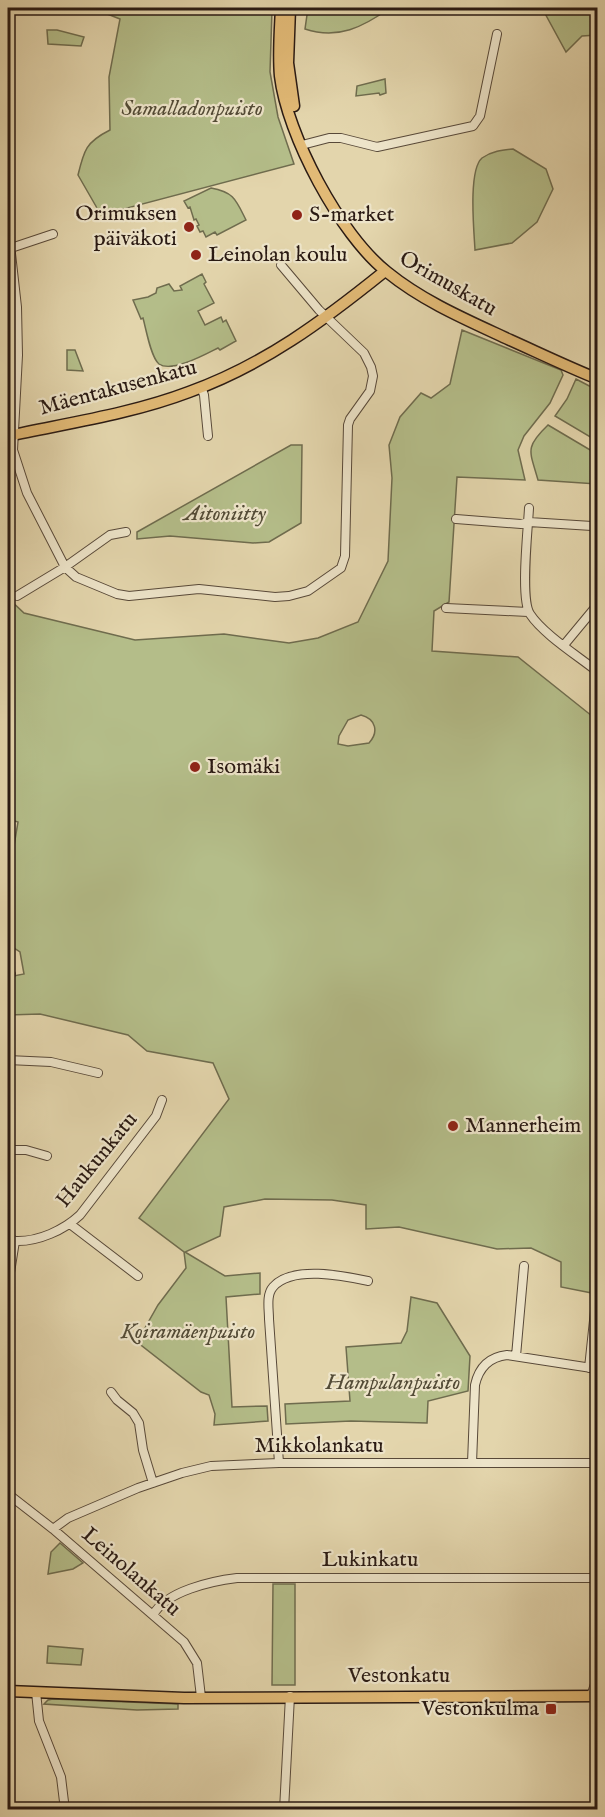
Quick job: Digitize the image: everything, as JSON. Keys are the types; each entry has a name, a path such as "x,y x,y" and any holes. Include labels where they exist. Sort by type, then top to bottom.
{"main road":[{"name":"Orimuskatu","path":"281,8 280,78 293,130 317,180 357,241 385,271 411,290 465,319 597,379"},
{"name":"Orimuskatu","path":"290,8 288,63 302,145"},
{"name":"Mäentakusenkatu","path":"11,435 157,402 201,387 264,358 327,318 385,271"},
{"name":"Vestonkatu","path":"8,1691 184,1698 594,1696"}],"street":[{"path":"302,145 329,138 341,138 377,147 473,126 480,116 497,34"},
{"path":"8,227 17,316 11,435 27,493 65,567 76,577 117,594 129,596 199,588 275,597 289,596 308,591 341,568 345,556 348,425 370,391 371,367 364,353 327,318 281,265"},
{"path":"9,249 53,234"},
{"path":"201,387 204,395 208,436"},
{"path":"530,508 525,590 528,612 540,626 597,672"},
{"path":"456,519 520,525 529,522 592,526"},
{"path":"17,596 65,567 110,535 126,532"},
{"path":"564,645 597,604"},
{"path":"446,608 528,612"},
{"path":"8,1060 51,1062 98,1073"},
{"name":"Haukunkatu","path":"11,1239 23,1241 46,1235 70,1224 85,1210 148,1126 158,1112 162,1100"},
{"path":"8,1150 26,1150 47,1156"},
{"path":"70,1224 138,1276"},
{"path":"8,1285 11,1239"},
{"path":"516,1356 524,1266"},
{"path":"279,1463 269,1319 269,1297 273,1287 292,1276 341,1275 368,1281"},
{"path":"472,1463 477,1375 490,1360 498,1356 516,1356 593,1369 595,1311"},
{"path":"111,1392 133,1413 139,1423 143,1450 153,1483"},
{"name":"Mikkolankatu","path":"53,1529 68,1518 153,1483 211,1466 279,1463 597,1464"},
{"name":"Leinolankatu","path":"8,1494 53,1529 183,1642 193,1654 198,1670 201,1697"},
{"name":"Lukinkatu","path":"153,1616 161,1604 173,1597 210,1583 237,1578 597,1578"},
{"path":"594,1696 597,1675"},
{"path":"36,1692 39,1721 61,1777 65,1809"},
{"path":"284,1809 290,1696"}],"green space":[{"name":"Samalladonpuisto","path":"92,8 270,8 272,10 270,72 278,117 294,164 101,215 78,175 87,148 110,130 109,77 120,19"},
{"path":"308,8 390,8 360,26 328,33 305,29"},
{"path":"542,8 597,8 597,35 582,36 566,52"},
{"path":"47,30 57,30 84,37 81,46 48,44"},
{"path":"385,79 386,93 356,96 357,86"},
{"path":"513,149 546,169 553,189 537,222 512,243 475,250 473,187 478,165 482,158 490,154"},
{"path":"211,188 230,195 240,207 246,220 217,235 215,232 206,237 203,231 200,232 190,207 188,208 184,201"},
{"path":"202,274 206,282 204,284 214,303 198,311 205,325 221,317 223,322 226,320 236,341 220,350 218,348 180,364 165,366 159,364 151,350 143,318 141,319 133,300 148,297 156,293 157,288 169,284 174,291 182,290 180,286"},
{"name":"Koiramäenpuisto","path":"462,330 561,370 563,375 550,403 524,436 518,450 525,480 457,477 449,602 434,611 432,651 518,657 597,720 597,1294 561,1287 561,1262 531,1248 497,1249 399,1227 366,1229 366,1205 332,1200 265,1199 224,1207 220,1236 185,1252 225,1276 260,1273 260,1294 226,1297 232,1407 267,1406 268,1421 214,1425 215,1414 209,1395 201,1392 137,1342 158,1305 186,1268 184,1252 139,1218 229,1099 213,1063 147,1051 128,1035 40,1014 8,1015 8,977 24,974 20,952 8,944 8,881 18,822 8,819 8,702 13,699 8,691 8,598 24,613 135,640 224,634 289,643 318,638 358,622 388,561 392,478 389,445 400,417 421,393 431,398 450,384","holes":["361,715 373,723 375,730 369,743 348,746 338,744 339,736 348,720"]},
{"path":"67,350 75,350 83,371 67,370"},
{"path":"576,379 597,390 597,441 555,416 567,399"},
{"path":"548,425 597,454 597,484 538,480 531,450 535,439"},
{"name":"Aitoniitty","path":"291,445 302,445 301,523 269,542 253,543 170,536 137,539 137,532"},
{"name":"Hampulanpuisto","path":"411,1297 437,1303 470,1356 468,1391 428,1401 427,1423 351,1421 286,1424 285,1404 350,1401 346,1347 401,1343 407,1331"},
{"path":"60,1543 83,1563 73,1569 48,1574 51,1552"},
{"path":"273,1584 295,1584 295,1685 272,1685"},
{"path":"48,1646 83,1649 81,1665 47,1663"},
{"path":"53,1699 178,1704 178,1709 137,1710 44,1704"}],"place":[{"name":"S-market","path":"297,215"},
{"name":"Orimuksen päiväkoti","path":"189,227"},
{"name":"Leinolan koulu","path":"196,255"},
{"name":"Isomäki","path":"195,767"},
{"name":"Mannerheim","path":"453,1126"},
{"name":"Vestonkulma","path":"551,1709"}]}
